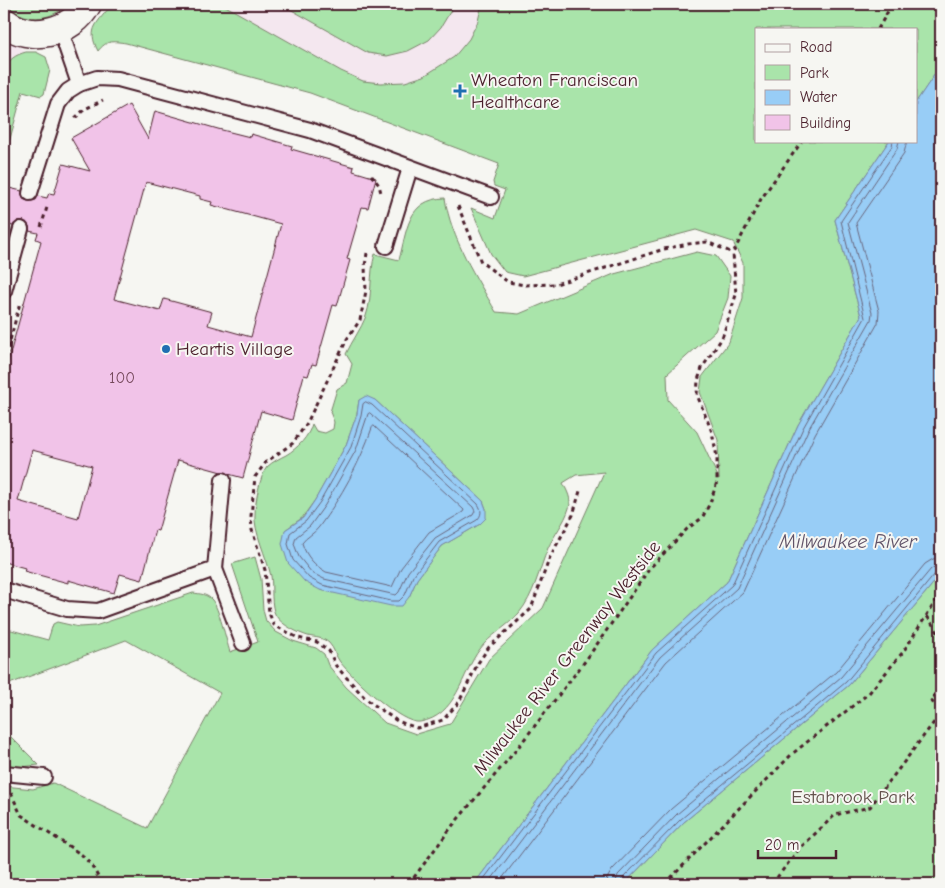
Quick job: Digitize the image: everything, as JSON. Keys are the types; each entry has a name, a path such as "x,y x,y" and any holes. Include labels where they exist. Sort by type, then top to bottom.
{"street":[{"path":"4,22 8,26 25,32 42,33 60,29 75,20 87,4"}],"lane":[{"path":"60,29 79,84"},
{"path":"30,194 58,104 68,91 79,84 97,78 118,79 310,130 491,197"},
{"path":"386,246 410,168"},
{"path":"4,291 21,229"},
{"path":"223,480 215,569 243,644"},
{"path":"4,590 67,609 98,611 215,569"},
{"path":"4,773 44,777"}],"path":[{"path":"879,28 892,4"},
{"path":"73,121 84,109 97,102 111,98"},
{"path":"461,187 456,202 481,262 508,282 524,285 556,284 664,249 697,243 707,242 733,253 761,199 801,142"},
{"path":"369,173 376,179 381,197"},
{"path":"40,230 48,202"},
{"path":"367,250 365,266 366,291 360,320 347,339 307,423 293,443 266,462 255,477 251,516 252,530 265,570 269,614 274,625 298,638 317,642 329,651 336,666 366,698 397,721 417,728 442,720 458,702 478,663 490,647 531,609 550,557 573,515 580,491"},
{"name":"Milwaukee River Greenway Westside","path":"409,884 452,825 516,750 586,660 650,568 687,529 702,518 710,503 717,482 717,457 712,432 697,395 702,368 722,338 736,295 733,253"},
{"path":"4,362 22,296"},
{"path":"665,884 792,754 869,693 903,652 941,593"},
{"path":"927,616 941,636"},
{"path":"941,679 931,702 941,709"},
{"path":"772,884 800,850 834,815 870,807 941,713"},
{"path":"4,773 21,815 82,855 92,866 102,884"}],"shaded area":[{"name":"Wheaton Franciscan Healthcare","path":"138,4 582,4 561,178"},
{"path":"4,38 25,50 4,122"}],"green space":[{"path":"6,4 68,4 53,14 37,18 20,15"},
{"path":"112,4 222,4 341,71 363,81 381,83 405,82 424,76 454,57 469,39 478,21 482,4 941,4 941,65 918,99 918,28 755,28 755,142 888,142 835,220 861,316 798,425 727,582 652,650 474,884 4,884 4,786 33,789 53,783 147,828 220,693 126,640 4,686 4,628 48,640 53,624 57,622 79,627 95,626 193,593 208,597 215,604 230,652 258,642 232,564 255,557 261,579 263,610 266,621 276,632 293,641 316,648 324,654 328,665 346,687 385,723 416,734 450,724 489,659 543,608 604,472 576,475 563,483 570,505 548,548 529,598 519,613 480,649 473,659 457,693 442,712 432,718 420,722 412,721 390,709 355,679 340,662 329,643 300,633 279,619 274,612 271,576 255,521 260,482 267,467 299,445 306,437 312,424 316,431 325,433 333,429 334,422 330,412 337,389 347,383 352,364 346,354 366,316 370,301 375,254 399,260 407,228 416,210 432,200 445,198 458,243 496,312 519,314 614,274 697,252 716,256 730,276 728,298 715,331 667,374 668,400 697,432 719,479 718,440 700,392 702,377 729,342 743,298 743,263 733,242 696,230 523,276 505,272 491,254 471,208 495,218 505,190 494,186 493,182 499,164 310,93 126,43 110,42 98,51 93,31 98,21","holes":["359,400 375,400 483,501 486,509 480,524 442,546 417,579 409,597 336,593 320,590 285,530 302,518 315,500 346,445 357,414"]},
{"path":"281,4 452,4 450,12 441,27 429,40 408,51 387,56 368,53"},
{"path":"26,52 36,52 46,57 50,70 44,94 41,96 23,91 4,161 4,68 13,58"},
{"name":"Estabrook Park","path":"941,574 941,884 624,884 684,822 849,685"},
{"path":"4,730 39,765 21,767 4,765"}],"water":[{"name":"Milwaukee River","path":"941,65 941,574 849,685 684,822 624,884 474,884 652,650 727,582 798,425 861,316 835,220 888,142 918,142 918,99"},
{"path":"366,396 375,400 483,501 486,509 486,518 480,524 442,546 417,579 409,597 402,606 391,606 320,590 305,582 288,563 282,544 285,530 303,518 315,500 346,445 357,414 359,400"}],"building":[{"name":"Heartis Village","path":"129,105 148,139 155,111 218,129 250,137 251,134 292,146 291,149 354,167 353,171 376,178 368,208 362,207 347,259 350,260 337,306 333,305 316,365 312,364 308,376 304,375 292,420 261,411 243,478 178,460 158,531 155,530 142,580 120,574 114,593 68,580 68,583 24,571 25,568 4,562 4,376 41,241 36,239 38,233 29,231 29,226 24,221 18,221 13,226 4,224 4,207 9,188 22,191 23,199 28,201 36,200 38,196 47,198 49,193 54,194 63,164 90,171 71,138","holes":["146,182 200,196 200,199 212,202 211,205 281,224 251,337 208,325 212,312 164,299 160,311 114,299","32,450 92,466 78,518 18,501"]}],"place":[{"name":"Wheaton Franciscan Healthcare","path":"460,91"},
{"name":"Heartis Village","path":"166,349"}]}
